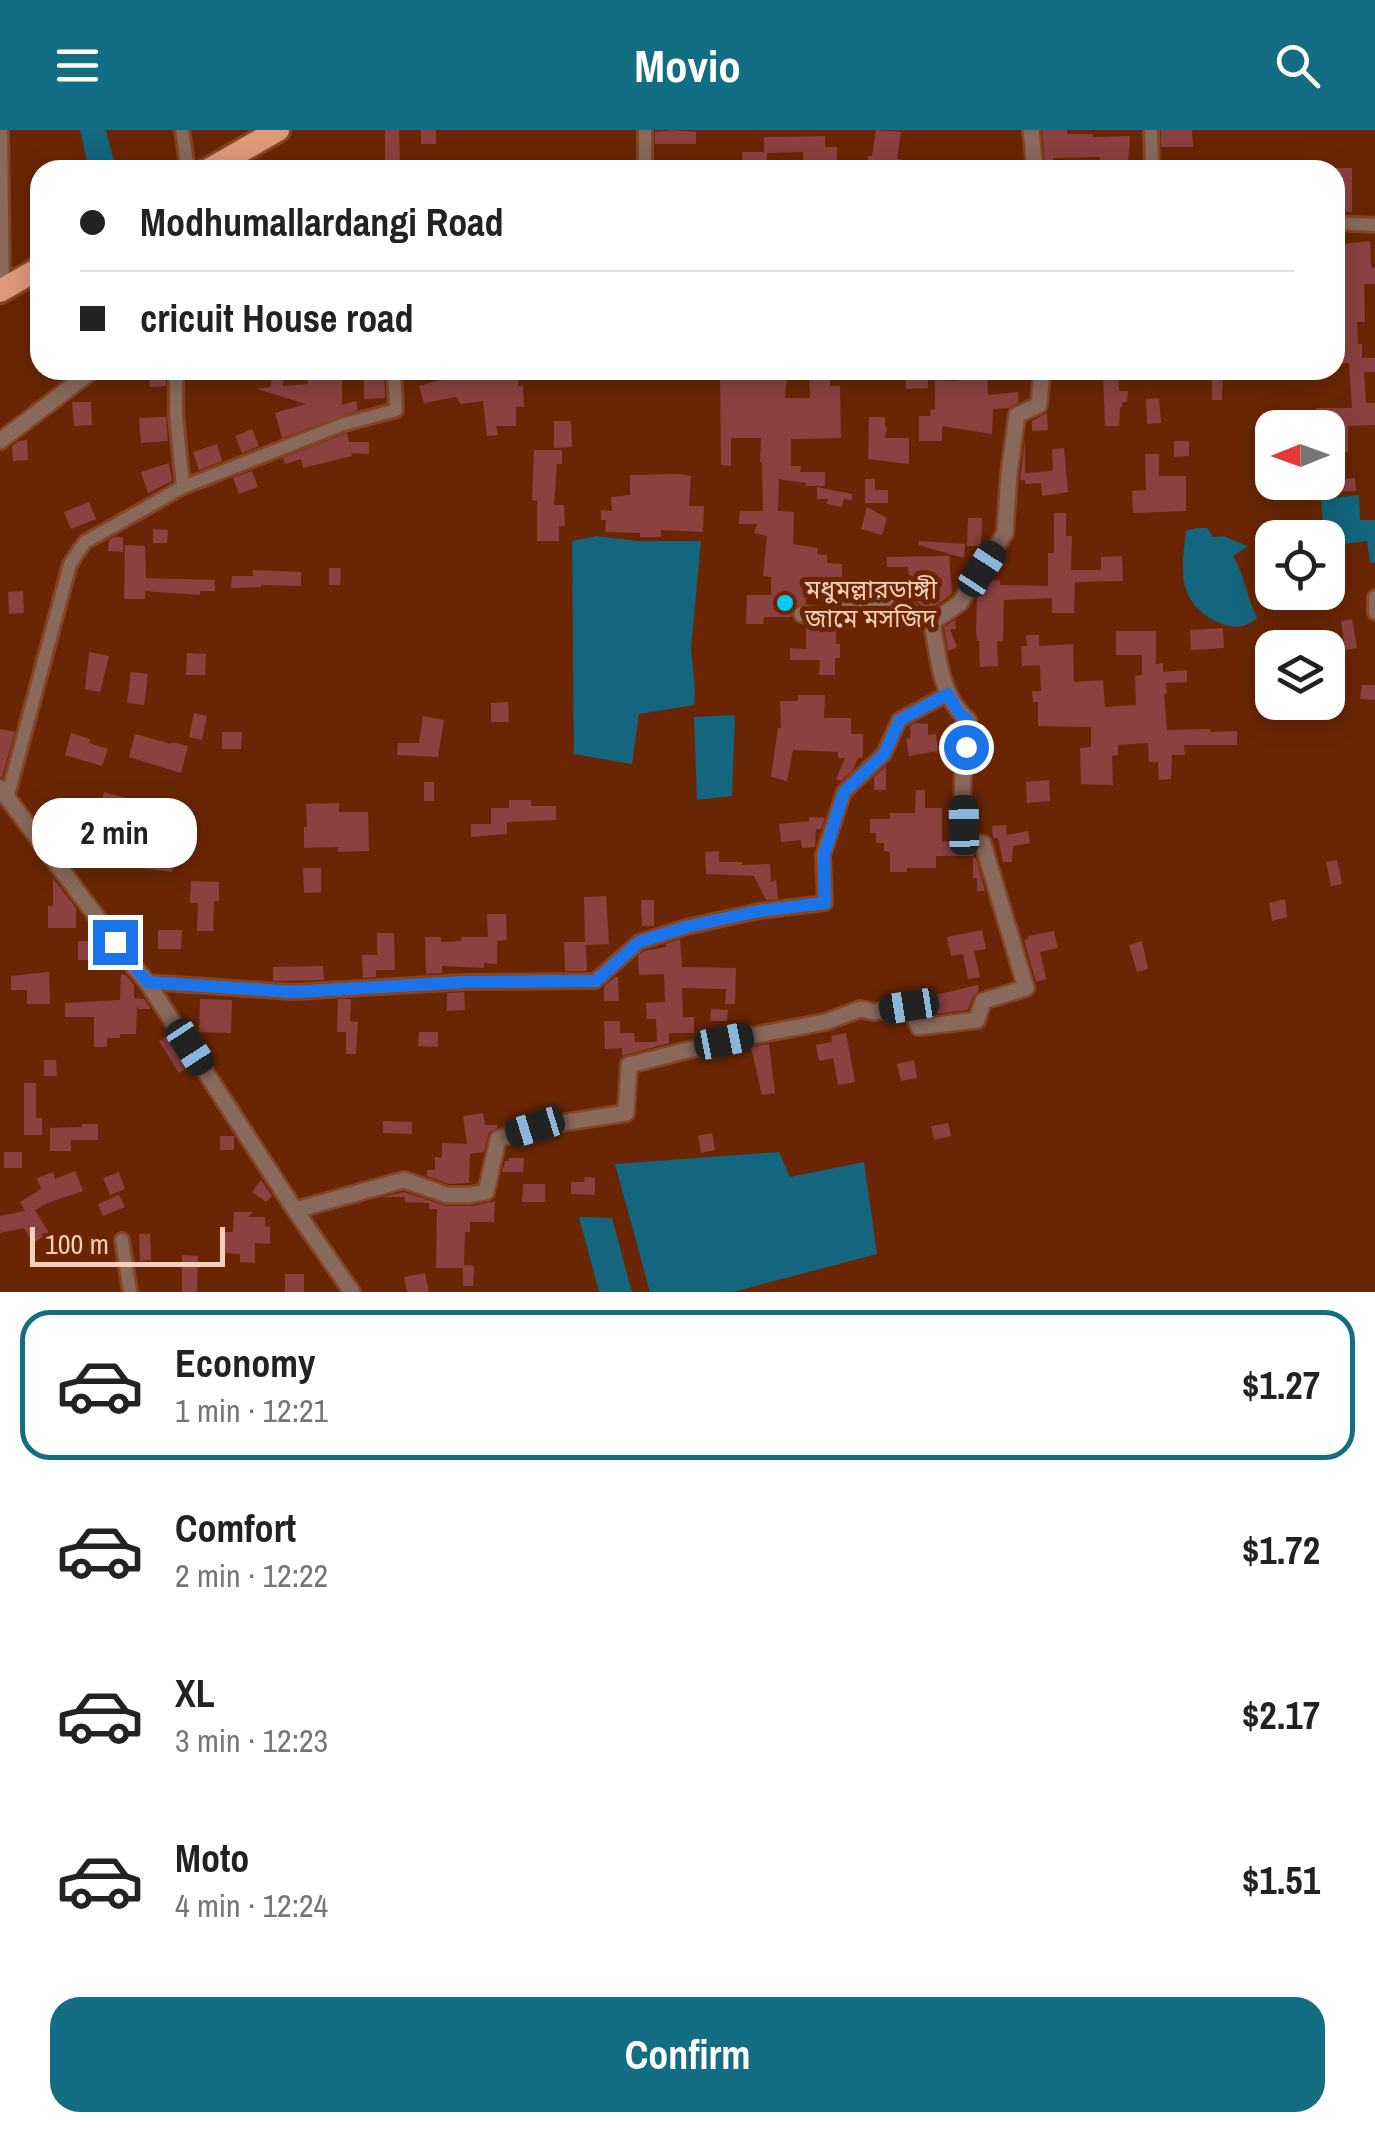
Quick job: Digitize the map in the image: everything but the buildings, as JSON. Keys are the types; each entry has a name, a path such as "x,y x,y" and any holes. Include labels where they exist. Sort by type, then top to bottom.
{"highway":[{"path":"226,160 278,130"},
{"path":"2,290 30,274"}],"street":[{"path":"1,130 2,290"},
{"path":"182,130 186,160"},
{"path":"645,130 645,160"},
{"path":"1031,130 1034,160"},
{"path":"1151,130 1152,160"},
{"path":"1345,224 1375,225"},
{"path":"0,440 80,380"},
{"path":"176,380 183,488"},
{"path":"352,1292 147,982 4,793 70,564 85,542 183,488 344,424 396,410 394,380"},
{"path":"932,622 960,602 1006,533 1018,415 1039,404 1041,380"},
{"path":"1375,597 1375,613"},
{"path":"802,614 844,619 844,600 866,600 906,607 932,622"},
{"path":"295,1210 404,1180 447,1196 486,1192 498,1138 535,1127 626,1113 629,1065 724,1041 825,1022 861,1009 874,1012 909,1006 920,1028 977,1020 983,1001 1026,988 984,844 968,840 964,825 968,720 948,694 932,622"},
{"path":"147,982 293,992 466,982 596,981 639,942 740,915 825,903 824,855 844,792 884,754 900,720 948,694"},
{"path":"55,862 83,838 132,840 141,845"},
{"path":"122,1240 130,1292"}],"water":[{"path":"80,130 106,130 114,160 87,160"},
{"path":"1359,495 1360,520 1375,520 1375,562 1370,563 1367,541 1345,544 1345,520 1323,520 1321,500 1345,500 1345,496"},
{"path":"1207,528 1213,537 1223,536 1248,546 1233,556 1257,618 1248,624 1216,622 1189,597 1183,575 1186,531"},
{"path":"597,536 638,541 701,541 691,648 694,705 639,714 632,764 574,754 572,541"},
{"path":"735,715 732,796 697,800 694,717"},
{"path":"779,1152 790,1177 864,1162 877,1254 733,1292 650,1292 615,1164"},
{"path":"579,1217 612,1218 632,1292 599,1292"}],"place":[{"name":"মধুমল্লারডাঙ্গী জামে মসজিদ","path":"785,603"}],"route":[{"path":"115,942 147,982 293,992 466,982 596,981 639,942 758,911 825,903 824,855 844,792 884,754 900,720 948,694 968,720 966,747"}]}
